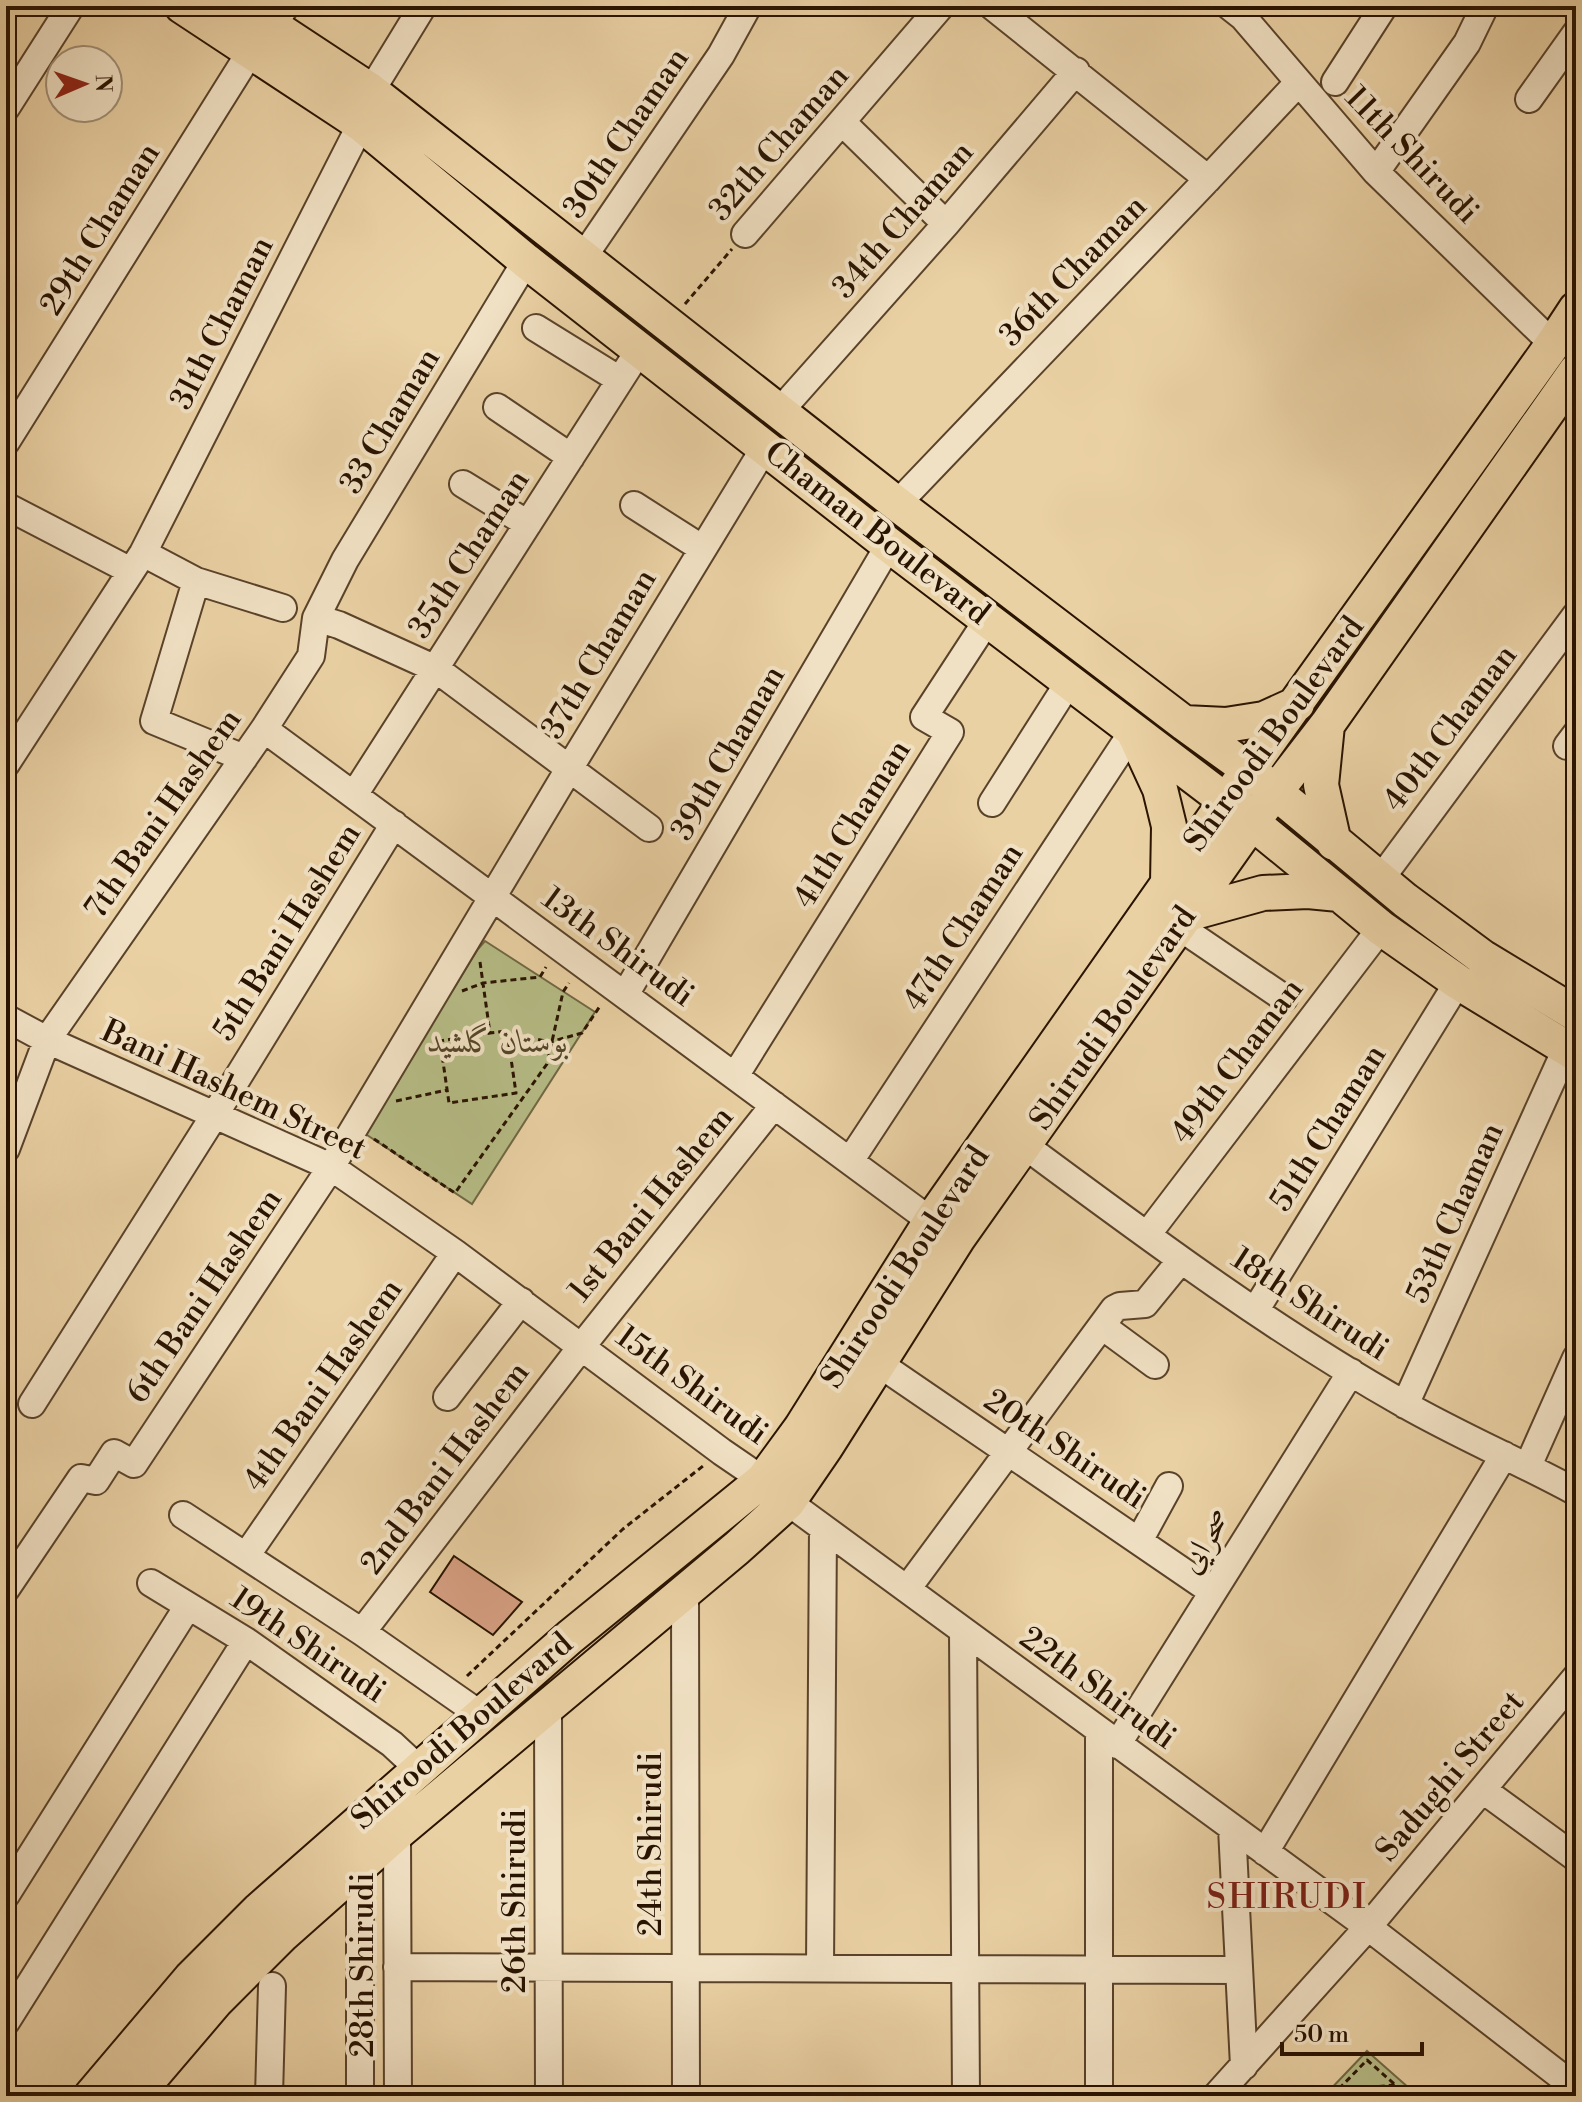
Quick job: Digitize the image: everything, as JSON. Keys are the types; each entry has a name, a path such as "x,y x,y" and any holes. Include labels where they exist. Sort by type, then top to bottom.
{"main road":[{"name":"Chaman Boulevard","path":"182,6 269,28 371,91 897,504 1262,781 1379,881 1482,957 1576,1014"},
{"name":"Chaman Boulevard","path":"242,6 269,28 361,124 526,261 889,545 1239,812 1381,928 1458,982 1571,1052"},
{"name":"Shiroodi Boulevard","path":"91,2096 191,1978 259,1910 570,1637 763,1480 801,1428 931,1221 1168,883 1239,812 1262,781 1297,704 1576,309"},
{"path":"1262,781 1327,725 1576,371"},
{"path":"1184,723 1226,725 1264,719 1297,704"},
{"path":"1327,725 1321,785 1334,843"},
{"path":"1133,731 1160,789 1169,826 1168,883"},
{"name":"Shirudi Boulevard","path":"135,2096 216,2001 282,1935 397,1833 788,1502 958,1238 1182,920 1239,812"},
{"path":"1182,920 1263,893 1308,891 1339,894"}],"street":[{"path":"6,108 71,6"},
{"name":"31th Chaman","path":"6,764 137,562 361,124 371,91 423,6"},
{"name":"30th Chaman","path":"584,256 721,55 748,6"},
{"name":"32th Chaman","path":"745,234 941,6"},
{"path":"992,6 1208,179"},
{"path":"1335,82 1384,6"},
{"path":"1376,172 1467,43 1485,6"},
{"name":"11th Shirudi","path":"1242,10 1298,83 1376,172 1553,344"},
{"name":"29th Chaman","path":"6,442 269,28"},
{"path":"1529,99 1576,33"},
{"name":"34th Chaman","path":"779,412 946,224 1076,71"},
{"name":"36th Chaman","path":"897,504 1298,83"},
{"path":"842,122 946,224"},
{"name":"33 Chaman","path":"316,618 345,560 526,261"},
{"path":"536,328 620,380"},
{"name":"35th Chaman","path":"354,795 640,349"},
{"path":"497,407 571,457"},
{"name":"37th Chaman","path":"438,988 765,447"},
{"path":"463,484 528,524"},
{"path":"634,505 703,549"},
{"path":"6,506 137,562 283,608"},
{"name":"39th Chaman","path":"620,991 889,545"},
{"path":"196,581 154,721 244,758"},
{"name":"40th Chaman","path":"1379,881 1576,615"},
{"path":"316,618 339,625 436,669 649,828"},
{"name":"7th Bani Hashem","path":"6,1149 47,1040 264,729 311,656 316,618"},
{"name":"41th Chaman","path":"735,1076 950,732 924,717 988,619"},
{"path":"992,803 1069,682"},
{"name":"13th Shirudi","path":"264,729 931,1221"},
{"name":"47th Chaman","path":"850,1161 1133,731"},
{"name":"5th Bani Hashem","path":"32,1404 394,824"},
{"path":"1182,920 1284,998"},
{"name":"49th Chaman","path":"1147,1235 1381,928"},
{"name":"51th Chaman","path":"1255,1311 1458,982"},
{"name":"6th Bani Hashem","path":"6,1589 81,1478 96,1481 114,1453 134,1464 331,1167 438,988"},
{"name":"Bani Hashem Street","path":"6,1018 47,1040 331,1167 582,1346"},
{"name":"53th Chaman","path":"1405,1405 1571,1052"},
{"name":"1st Bani Hashem","path":"582,1346 774,1105"},
{"name":"18th Shirudi","path":"1024,1145 1181,1260 1351,1372 1405,1405 1576,1492"},
{"name":"4th Bani Hashem","path":"246,1556 455,1253"},
{"path":"907,1589 1116,1307 1145,1304 1181,1260"},
{"path":"447,1397 521,1301"},
{"path":"1102,1326 1155,1365"},
{"name":"15th Shirudi","path":"582,1346 763,1480"},
{"name":"2nd Bani Hashem","path":"362,1632 582,1346"},
{"path":"1265,1852 1516,1461 1576,1358"},
{"name":"20th Shirudi","path":"878,1363 1213,1592"},
{"name":"صحرایی","path":"1108,1738 1213,1592 1351,1372"},
{"path":"1139,1541 1169,1486"},
{"name":"22th Shirudi","path":"788,1502 1368,1927 1576,2088"},
{"path":"183,1515 362,1632 481,1715"},
{"path":"820,1968 823,1528"},
{"name":"19th Shirudi","path":"151,1583 246,1641 392,1744 420,1770"},
{"name":"24th Shirudi","path":"685,1591 686,2096"},
{"path":"6,1895 188,1606"},
{"path":"963,1631 966,2096"},
{"path":"6,2022 14,1993 246,1641"},
{"name":"Sadughi Street","path":"1216,2096 1368,1927 1576,1677"},
{"name":"26th Shirudi","path":"548,1706 549,2096"},
{"path":"1099,2096 1099,1969 1108,1738"},
{"path":"1483,1790 1576,1858"},
{"path":"1232,1828 1244,2066"},
{"name":"28th Shirudi","path":"397,1833 398,2096"},
{"name":"28th Shirudi","path":"360,1865 360,2096"},
{"path":"397,1967 1239,1970"},
{"path":"269,2096 272,1986"}],"path":[{"name":"32th Chaman","path":"668,324 745,234"},
{"path":"466,942 478,949 490,1033"},
{"path":"438,988 449,995 483,983 540,977 559,946"},
{"path":"364,1133 455,1193 547,1064 563,992 583,964"},
{"path":"509,1044 532,1038 550,1042 582,1033 620,991"},
{"path":"516,1093 449,1103 440,1041 507,1031 516,1093 521,1099"},
{"path":"372,1098 382,1103 447,1090"},
{"path":"449,1693 623,1529 722,1452"},
{"path":"1332,2096 1367,2060 1408,2096"},
{"path":"1337,2091 1395,2085"}],"green space":[{"name":"بوستان گلشید","path":"485,941 595,1012 472,1204 364,1133"},
{"path":"1367,2051 1418,2096 1324,2096"}],"building":[{"path":"454,1556 522,1602 493,1635 430,1592"}],"district":[{"name":"SHIRUDI","path":"1287,1898"}]}
